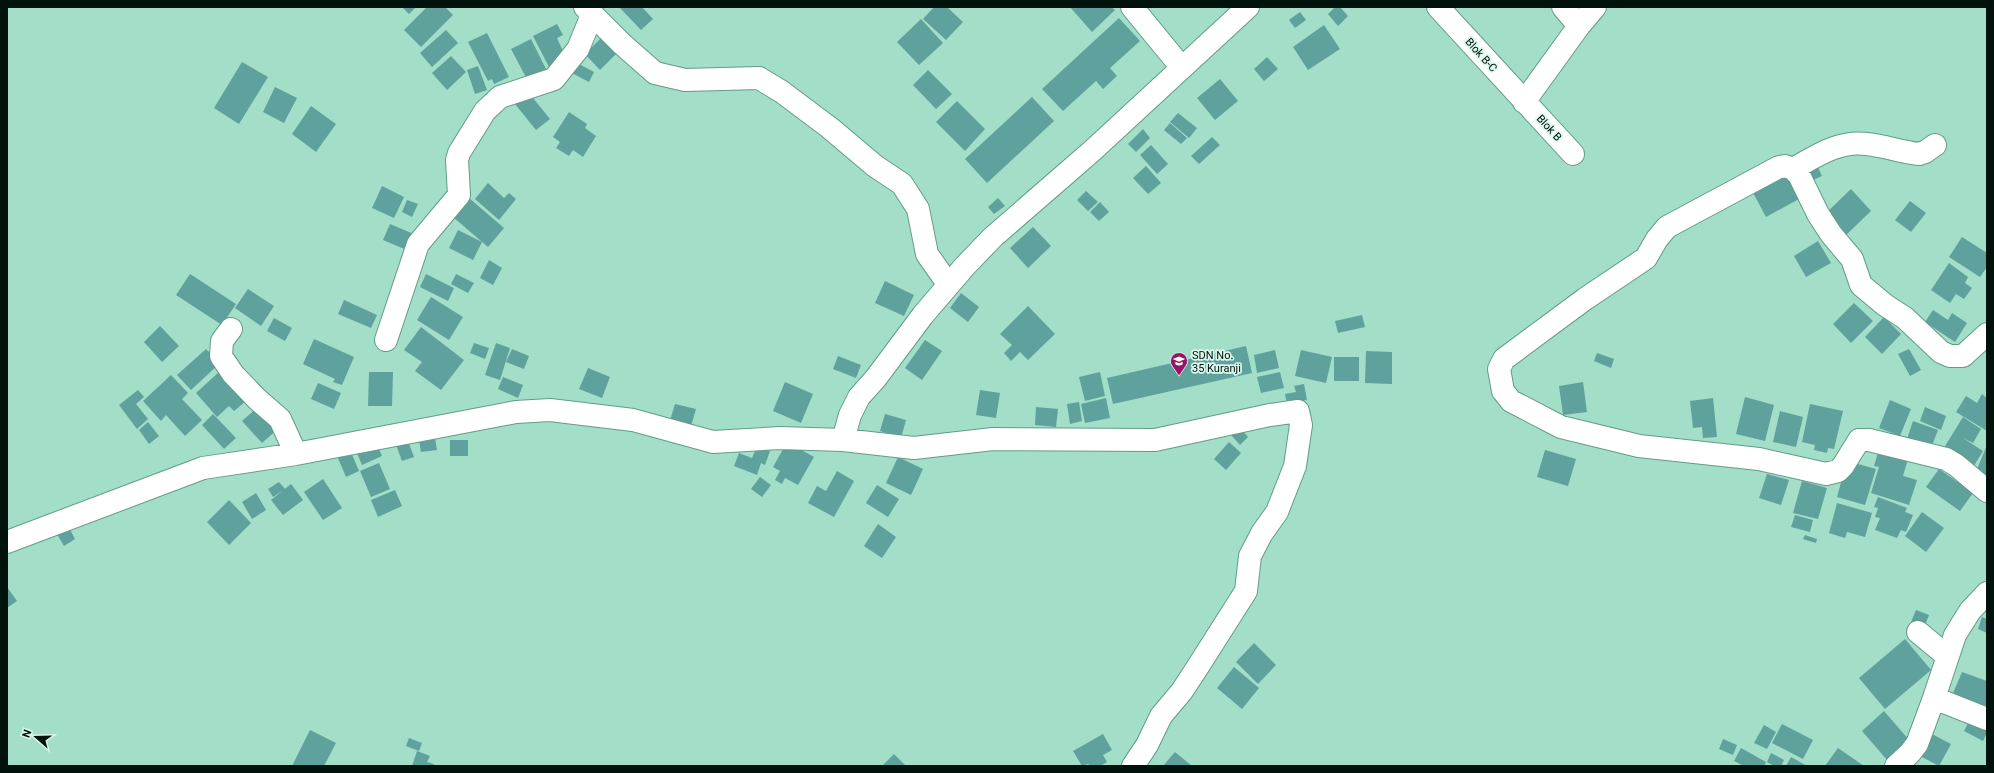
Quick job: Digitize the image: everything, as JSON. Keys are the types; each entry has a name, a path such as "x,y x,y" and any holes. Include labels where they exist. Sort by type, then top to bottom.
{"street":[{"path":"1132,7 1182,68"},
{"path":"843,440 850,415 859,397 876,378 948,284 993,238 1248,7"},
{"name":"Blok B-C","path":"1438,7 1524,102"},
{"path":"1562,7 1579,26"},
{"path":"1524,102 1579,26 1596,7"},
{"path":"386,340 418,244 459,196 457,160 463,146 485,111 500,97 554,79 578,49 588,11 655,73 685,80 759,78 782,92 824,123 875,166 902,184 918,209 927,254 948,284"},
{"name":"Blok B","path":"1524,102 1573,154"},
{"path":"1793,169 1820,154 1848,144 1869,144 1919,154 1935,145"},
{"path":"1987,334 1966,354 1957,357 1950,356 1942,352 1904,318 1866,290 1857,277 1852,259 1831,234 1818,214 1799,176 1793,169 1785,166 1779,167 1667,227 1657,239 1646,258 1585,299 1504,359 1499,368 1504,391 1511,401 1561,427 1639,446 1759,459 1826,474 1838,471 1843,466 1859,440 1869,440 1946,459 1956,465 1987,491"},
{"path":"230,329 222,341 221,356 233,374 280,420 296,454"},
{"path":"7,542 203,468 296,454 516,412 550,410 633,420 713,442 780,438 843,440 914,448 993,439 1155,440 1270,415 1298,412 1301,425 1295,466 1277,512 1262,533 1250,556 1246,591 1182,691 1161,716 1133,766"},
{"path":"1896,766 1910,753 1916,744 1934,698 1955,635 1970,611 1987,592"},
{"path":"1918,632 1947,656"},
{"path":"1934,698 1987,719"}],"building":[{"path":"402,7 416,7 409,14"},
{"path":"427,7 445,7 453,15 421,47 404,30"},
{"path":"642,7 653,19 641,30 620,8"},
{"path":"934,7 947,7 963,22 946,40 923,19"},
{"path":"1070,7 1111,7 1115,10 1092,32"},
{"path":"1335,7 1340,7 1348,16 1338,26 1328,14"},
{"path":"1300,12 1306,20 1295,28 1289,20"},
{"path":"1119,18 1140,41 1110,68 1117,76 1103,89 1096,81 1063,111 1042,89"},
{"path":"921,19 943,43 919,65 897,42"},
{"path":"557,24 563,35 557,38 566,58 549,67 533,36"},
{"path":"1324,25 1340,49 1308,70 1293,47"},
{"path":"446,30 458,43 432,67 420,53"},
{"path":"487,33 509,77 494,84 492,79 488,81 468,42"},
{"path":"601,38 616,54 600,70 585,54"},
{"path":"531,39 548,73 529,83 511,49"},
{"path":"451,56 466,72 447,90 432,73"},
{"path":"1267,57 1278,69 1264,81 1254,69"},
{"path":"242,62 268,77 239,124 214,108"},
{"path":"575,62 594,72 589,82 570,72"},
{"path":"478,66 487,90 475,94 467,70"},
{"path":"928,70 952,94 936,109 913,85"},
{"path":"1220,79 1238,101 1215,120 1197,98"},
{"path":"275,87 297,98 284,123 263,112"},
{"path":"529,93 550,119 536,130 515,104"},
{"path":"1032,97 1054,121 987,183 965,159"},
{"path":"957,101 985,129 965,151 936,122"},
{"path":"311,106 336,124 316,152 292,134"},
{"path":"569,112 587,124 585,128 596,136 583,157 573,150 569,156 556,148 560,142 553,137"},
{"path":"1178,113 1197,128 1189,138 1170,122"},
{"path":"1170,123 1187,138 1181,144 1164,130"},
{"path":"1143,129 1150,138 1136,152 1128,144"},
{"path":"1212,137 1220,145 1199,164 1191,156"},
{"path":"1151,145 1168,164 1157,174 1140,155"},
{"path":"1817,165 1822,176 1811,181 1806,170"},
{"path":"1146,166 1161,183 1148,194 1133,178"},
{"path":"1784,171 1799,199 1766,217 1751,189"},
{"path":"488,183 504,198 509,193 516,199 499,220 475,199"},
{"path":"382,186 404,197 394,218 372,208"},
{"path":"1851,189 1871,211 1845,236 1825,214"},
{"path":"1086,191 1098,202 1088,211 1077,200"},
{"path":"469,198 504,228 488,247 453,217"},
{"path":"998,198 1005,206 994,214 988,207"},
{"path":"407,200 418,204 412,217 402,212"},
{"path":"1910,201 1926,213 1911,232 1895,220"},
{"path":"1100,202 1109,212 1099,221 1090,212"},
{"path":"390,224 416,235 409,251 383,240"},
{"path":"1033,227 1051,246 1028,268 1010,248"},
{"path":"458,230 482,242 473,260 449,248"},
{"path":"1962,237 1987,253 1987,267 1980,277 1949,257"},
{"path":"1818,241 1831,263 1806,277 1794,256"},
{"path":"489,260 502,268 493,285 480,278"},
{"path":"1949,263 1968,277 1965,283 1972,288 1964,299 1956,294 1950,303 1931,290"},
{"path":"190,274 236,304 222,325 176,295"},
{"path":"426,274 454,288 448,301 420,287"},
{"path":"456,274 474,283 468,293 451,284"},
{"path":"885,281 914,295 904,316 875,303"},
{"path":"248,289 274,306 261,326 235,308"},
{"path":"961,293 979,307 968,322 950,308"},
{"path":"431,297 463,317 449,340 417,320"},
{"path":"344,300 377,315 371,328 338,314"},
{"path":"1854,303 1873,321 1851,343 1833,324"},
{"path":"1028,306 1055,334 1028,360 1020,352 1011,361 1004,353 1012,345 1000,334"},
{"path":"1933,310 1948,320 1952,313 1967,323 1955,342 1925,322"},
{"path":"1362,315 1365,327 1338,333 1335,321"},
{"path":"1884,317 1901,334 1882,354 1865,337"},
{"path":"274,318 292,328 285,341 267,331"},
{"path":"160,326 179,346 162,362 144,342"},
{"path":"421,327 464,360 441,390 415,371 422,362 404,350"},
{"path":"314,339 354,357 342,385 333,382 335,379 303,364"},
{"path":"925,340 942,351 922,380 905,368"},
{"path":"474,343 489,348 485,359 470,353"},
{"path":"496,343 510,348 500,380 485,375"},
{"name":"SDN No. 35 Kuranji","path":"1246,346 1252,373 1113,404 1107,378"},
{"path":"206,349 220,363 191,390 177,375"},
{"path":"512,349 529,356 524,369 506,362"},
{"path":"1909,349 1921,370 1910,376 1898,354"},
{"name":"SDN No. 35 Kuranji","path":"1275,350 1279,368 1257,373 1254,355"},
{"path":"1301,350 1332,357 1326,383 1295,376"},
{"path":"1366,351 1392,352 1392,384 1365,383"},
{"path":"1597,353 1614,359 1611,368 1594,361"},
{"path":"838,356 861,365 856,378 833,369"},
{"path":"1334,357 1359,357 1359,381 1334,381"},
{"path":"588,368 610,377 602,398 579,389"},
{"path":"219,372 246,401 234,411 229,406 217,417 196,393"},
{"path":"369,372 393,372 392,406 368,406"},
{"path":"1100,372 1105,396 1085,401 1079,377"},
{"name":"SDN No. 35 Kuranji","path":"1280,372 1284,388 1261,393 1257,377"},
{"path":"171,375 188,393 182,399 202,420 185,436 166,415 161,421 143,401"},
{"path":"503,377 523,385 518,398 498,389"},
{"path":"785,382 813,394 801,423 773,411"},
{"path":"1583,382 1587,412 1563,415 1559,386"},
{"path":"318,383 341,393 334,409 311,399"},
{"path":"1304,384 1307,400 1287,404 1285,394 1296,392 1294,386"},
{"path":"138,390 144,397 136,404 148,419 137,429 119,405"},
{"path":"980,390 1000,393 996,418 976,415"},
{"path":"1982,394 1987,398 1987,431 1956,412 1966,396 1977,403"},
{"path":"1745,397 1774,405 1765,441 1736,434"},
{"path":"1106,398 1110,418 1085,423 1081,404"},
{"path":"1713,398 1717,437 1703,438 1702,427 1693,428 1690,401"},
{"path":"1890,400 1911,409 1900,436 1879,428"},
{"path":"1079,402 1082,421 1070,424 1067,404"},
{"path":"675,404 696,409 689,433 668,427"},
{"path":"1810,404 1843,411 1834,449 1828,448 1827,453 1814,450 1815,445 1802,442"},
{"path":"259,406 280,427 262,443 242,421"},
{"path":"1036,407 1058,409 1056,427 1035,425"},
{"path":"1925,407 1946,416 1941,430 1920,421"},
{"path":"1780,411 1803,417 1796,447 1773,442"},
{"path":"213,414 236,438 224,449 202,425"},
{"path":"885,414 906,420 901,438 880,431"},
{"path":"1963,417 1981,429 1973,443 1963,438 1983,451 1972,469 1942,451"},
{"path":"1913,421 1938,430 1930,451 1906,442"},
{"path":"148,422 159,436 149,444 139,430"},
{"path":"1239,427 1248,437 1240,445 1231,435"},
{"path":"407,438 414,457 402,461 395,442"},
{"path":"435,438 437,450 421,452 419,440"},
{"path":"450,440 468,440 468,456 450,456"},
{"path":"787,442 814,457 798,485 785,478 782,484 775,480 780,471 773,467"},
{"path":"1229,442 1241,453 1226,470 1214,459"},
{"path":"377,444 382,456 362,465 357,453"},
{"path":"348,445 359,471 346,477 335,451"},
{"path":"1987,445 1987,479 1975,474"},
{"path":"757,446 770,451 765,465 761,463 757,475 734,466 739,453 752,458"},
{"path":"1879,449 1908,459 1903,476 1917,480 1909,505 1871,493 1879,467 1874,466"},
{"path":"1545,450 1576,459 1568,486 1537,477"},
{"path":"898,457 923,469 911,495 886,483"},
{"path":"1847,461 1876,469 1865,505 1837,497"},
{"path":"379,463 390,489 371,497 360,471"},
{"path":"1939,469 1973,493 1960,511 1926,487"},
{"path":"837,471 854,481 834,517 808,503 817,486 826,491"},
{"path":"1767,474 1789,480 1781,505 1759,498"},
{"path":"760,477 771,485 762,497 751,489"},
{"path":"323,479 342,508 323,520 304,492"},
{"path":"1802,481 1827,488 1818,519 1793,513"},
{"path":"279,482 285,489 273,497 268,489"},
{"path":"291,484 303,500 283,515 271,500"},
{"path":"877,485 899,499 888,517 866,503"},
{"path":"395,490 402,506 378,517 371,500"},
{"path":"256,493 266,510 252,519 242,502"},
{"path":"1878,497 1907,508 1905,512 1913,515 1906,532 1901,530 1897,538 1875,530 1880,518 1875,517 1878,508 1874,507"},
{"path":"229,500 251,523 229,545 207,522"},
{"path":"1837,503 1872,513 1865,537 1847,532 1845,538 1829,533"},
{"path":"1922,512 1944,528 1926,552 1905,536"},
{"path":"1795,515 1813,520 1810,532 1791,527"},
{"path":"66,522 75,539 64,546 54,529"},
{"path":"878,524 896,537 882,558 864,546"},
{"path":"1805,535 1817,539 1816,543 1803,539"},
{"path":"7,587 17,601 7,608"},
{"path":"1916,610 1929,615 1924,628 1911,622"},
{"path":"1982,617 1987,619 1987,633 1978,629"},
{"path":"1905,639 1931,670 1885,709 1859,678"},
{"path":"1254,643 1276,665 1258,684 1236,662"},
{"path":"1234,667 1259,688 1242,709 1217,688"},
{"path":"1962,672 1987,681 1987,703 1984,711 1951,698"},
{"path":"1884,711 1910,741 1888,761 1862,731"},
{"path":"1971,717 1987,725 1987,733 1983,741 1964,731"},
{"path":"1782,724 1813,740 1803,759 1772,743"},
{"path":"1764,725 1776,732 1767,749 1754,743"},
{"path":"310,730 336,743 324,766 292,766"},
{"path":"1103,734 1112,750 1103,755 1107,762 1100,766 1090,766 1088,764 1082,766 1073,751"},
{"path":"1932,734 1951,744 1939,766 1920,756"},
{"path":"409,738 422,743 419,751 406,746"},
{"path":"1723,739 1737,745 1733,755 1719,749"},
{"path":"1741,748 1766,762 1764,766 1744,766 1734,761"},
{"path":"1838,748 1864,766 1825,766"},
{"path":"417,751 430,756 427,762 434,764 433,766 412,766"},
{"path":"1175,752 1192,766 1163,766"},
{"path":"1771,753 1784,760 1781,766 1774,766 1767,762"},
{"path":"894,754 906,766 882,766"},
{"path":"1791,757 1807,766 1786,766"}],"place":[{"name":"SDN No. 35 Kuranji","path":"1179,376"}]}
